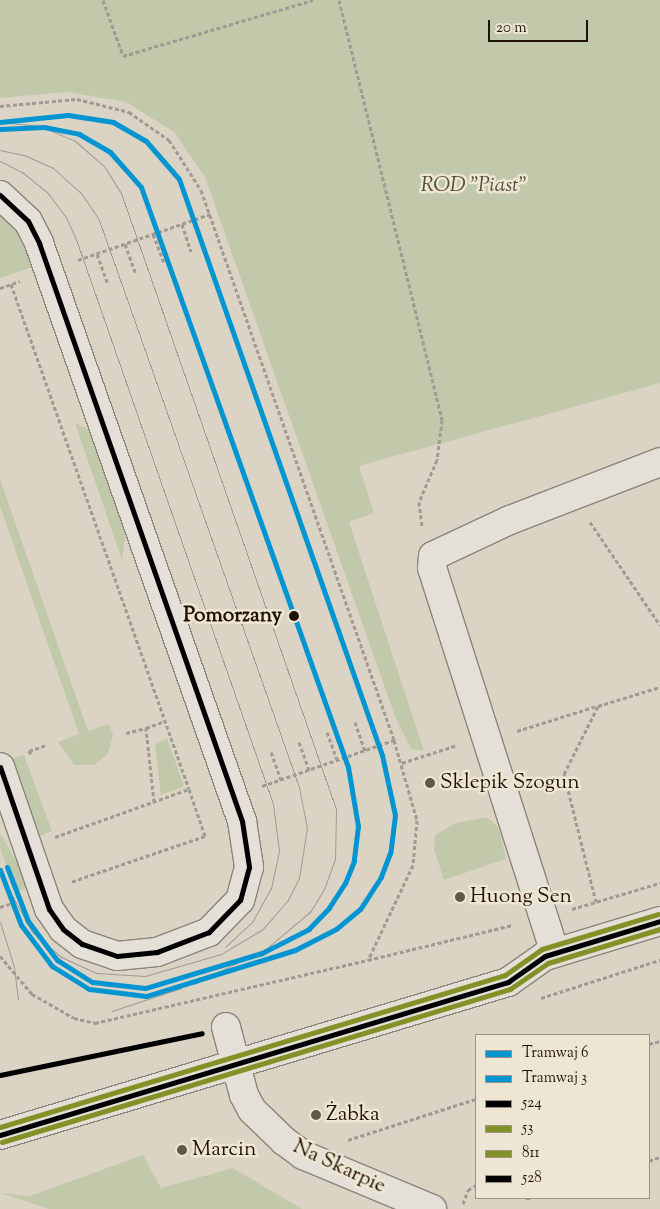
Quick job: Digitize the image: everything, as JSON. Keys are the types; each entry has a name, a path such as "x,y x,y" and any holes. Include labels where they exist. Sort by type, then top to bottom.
{"street":[{"path":"0,195 28,221 40,243 242,821 249,867 240,900 209,932 158,952 117,956 82,944 63,929 49,909 0,767"},
{"path":"550,954 475,742 432,568 433,556 660,462"},
{"path":"0,1135 508,982 550,954 660,921"},
{"name":"Na Skarpie","path":"226,1027 234,1063 252,1110 303,1155 432,1209"}],"path":[{"path":"103,0 123,56 313,0"},
{"path":"339,0 442,420 437,460 419,502 422,531 433,556"},
{"path":"0,106 77,99 129,112 155,128 180,153 201,190 394,740 417,820 417,847 413,865 368,960"},
{"path":"69,264 210,214"},
{"path":"182,224 192,252"},
{"path":"153,234 164,262"},
{"path":"125,244 135,272"},
{"path":"97,254 107,282"},
{"path":"11,284 205,836 69,883"},
{"path":"573,497 660,625"},
{"path":"401,764 660,687"},
{"path":"596,902 564,774 598,706"},
{"path":"126,733 165,721"},
{"path":"355,722 365,751"},
{"path":"146,728 154,802"},
{"path":"328,732 337,760"},
{"path":"253,790 394,740"},
{"path":"299,742 309,770"},
{"path":"29,751 46,745"},
{"path":"271,752 281,780"},
{"path":"51,838 189,789"},
{"path":"0,956 32,994 74,1018 95,1023 368,960 424,949"},
{"path":"534,1000 660,960"},
{"path":"303,1155 475,1099"},
{"path":"461,1209 468,1190 475,1186"}],"green space":[{"name":"ROD \"Piast\"","path":"0,0 660,0 660,383 359,466 374,513 349,522 424,751 411,749 396,719 205,177 174,132 126,102 67,92 0,98"},
{"path":"0,213 16,229 33,267 0,278"},
{"path":"75,423 90,430 126,532 122,560"},
{"path":"0,479 88,731 109,724 113,735 108,754 94,765 74,765 58,742 79,734 0,506"},
{"path":"167,738 184,786 161,795 155,745"},
{"path":"24,755 52,831 40,836 12,759"},
{"path":"487,817 499,828 506,859 444,880 434,849 435,835 456,823"},
{"path":"0,833 18,864 27,888 16,892 0,848"},
{"path":"143,1155 161,1188 233,1168 302,1209 49,1209 1,1193 30,1196"}],"tram line":[{"name":"6","path":"0,122 68,115 113,122 146,141 179,179 382,755 395,815 390,853 381,877 360,909 336,929 295,950 146,996 89,989 52,966 21,925 0,870"},
{"path":"0,122 40,126 75,141 104,166 121,193 336,809 335,859 324,889 311,911 267,948 194,984"},
{"name":"3","path":"0,129 44,127 79,134 110,152 141,187 348,767 358,826 354,861 345,883 329,908 309,929 262,953 145,988 92,982 57,960 28,921 7,867"},
{"path":"0,150 24,155 53,168 81,193 99,220 299,787 307,828 299,878 288,900 263,929 221,954 145,976 96,973 61,957 32,932 2,877"},
{"path":"0,161 22,172 47,192 66,217 77,242 273,804 279,851 271,888 253,921 225,947"},
{"path":"0,922 14,967 18,1000"},
{"path":"112,1011 181,988"}],"transit line":[{"name":"528","path":"0,195 28,221 39,243 242,821 249,867 240,900 209,932 157,952 117,956 82,944 63,929 49,909 0,767"},
{"name":"811","path":"0,1127 505,975 542,949 658,914"},
{"name":"524","path":"0,1135 508,982 545,956 660,921"},
{"name":"53","path":"2,1142 510,989 548,963 660,929"},
{"name":"524","path":"0,1075 202,1033"}],"place":[{"name":"Pomorzany","path":"294,616"},
{"name":"Sklepik Szogun","path":"430,783"},
{"name":"Huong Sen","path":"460,897"},
{"name":"Żabka","path":"316,1115"},
{"name":"Marcin","path":"182,1150"}]}
